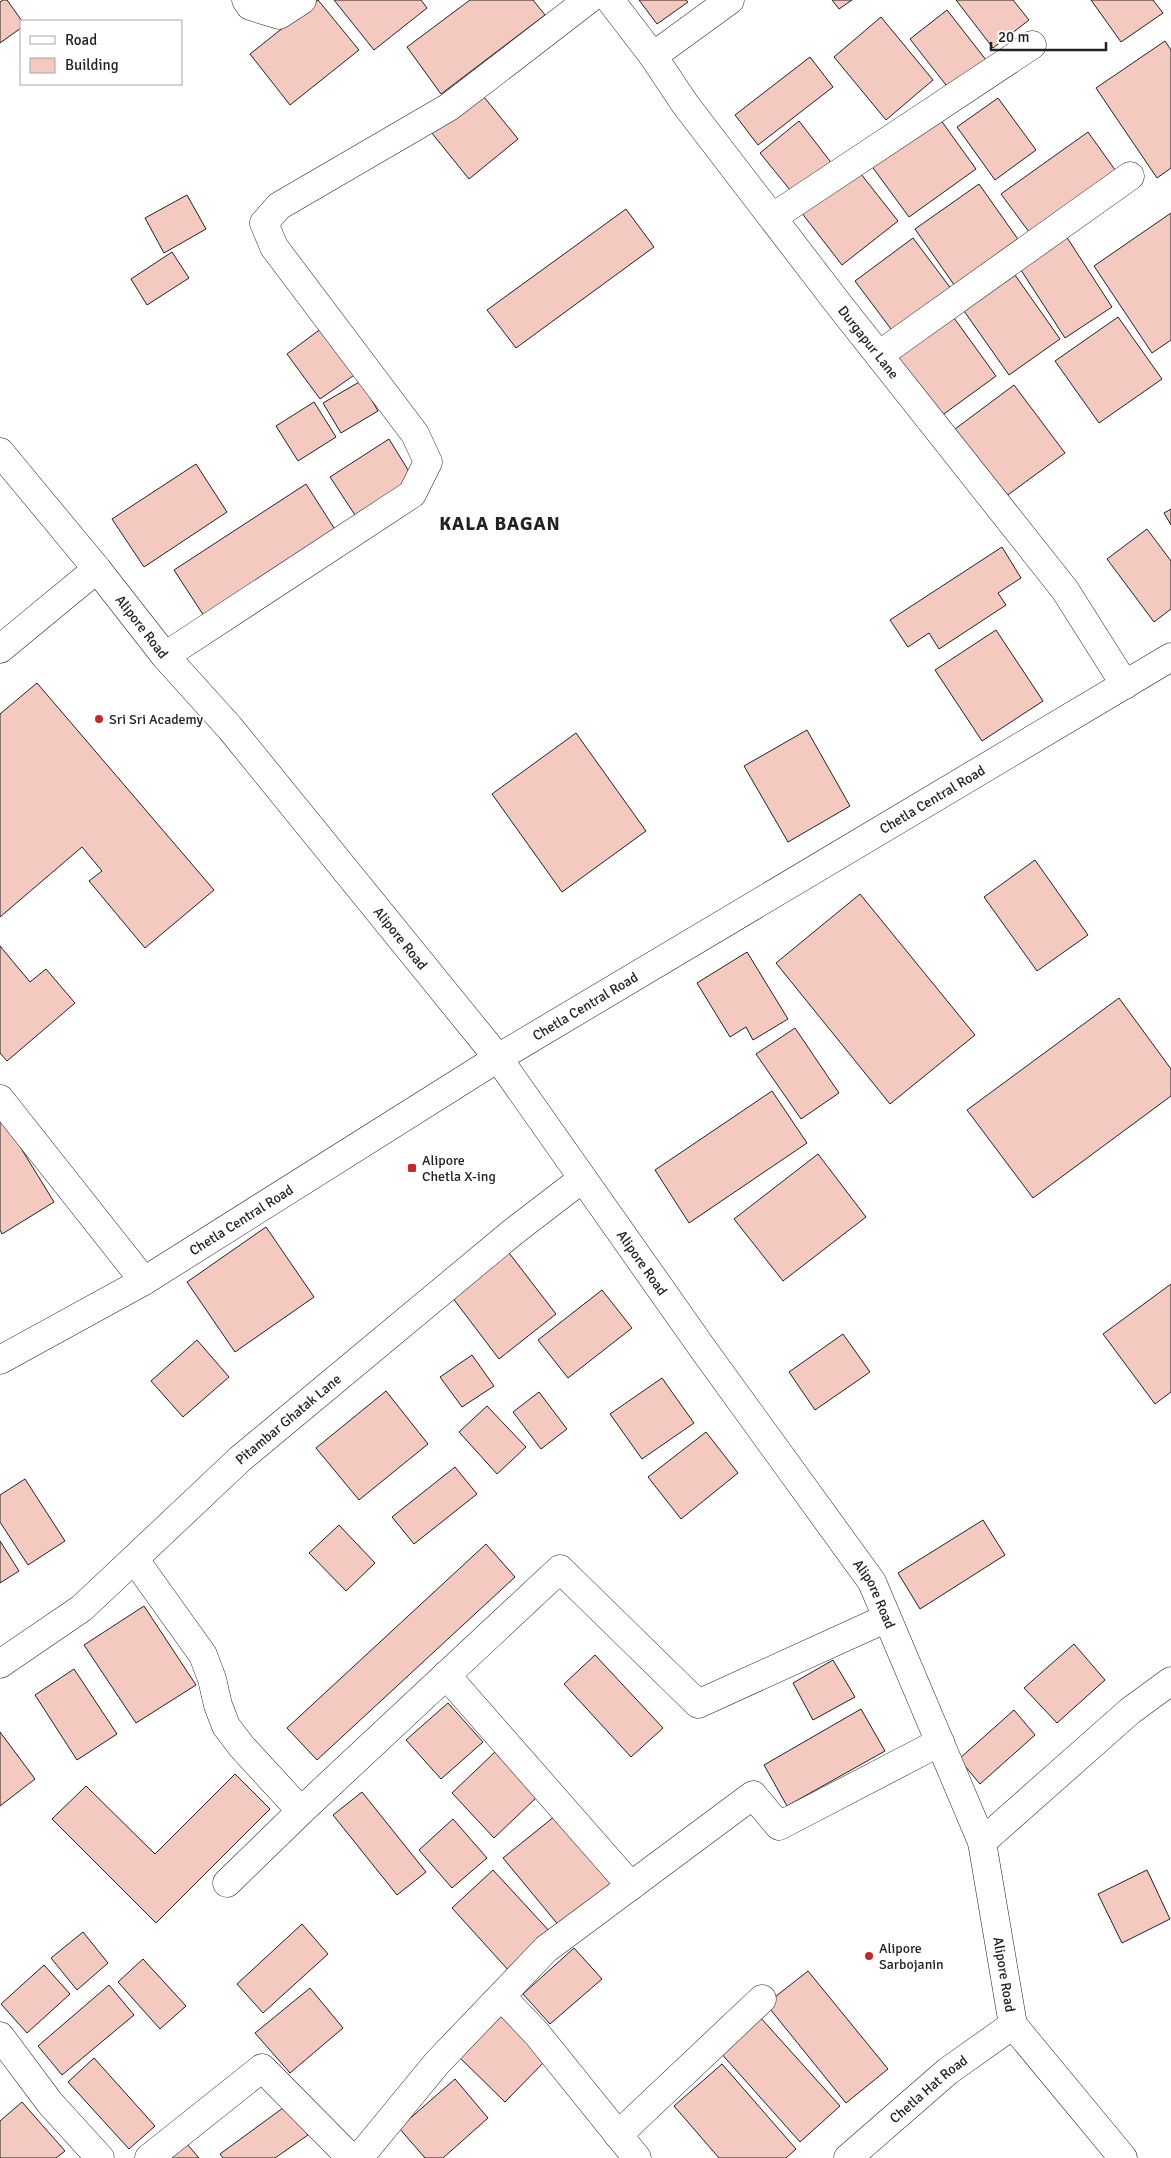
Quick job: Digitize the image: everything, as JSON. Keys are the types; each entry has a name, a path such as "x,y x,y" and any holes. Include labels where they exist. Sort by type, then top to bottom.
{"street":[{"path":"246,0 250,6 279,15 302,0"},
{"path":"164,656 412,494 428,462 415,434 274,247 264,223 279,206 449,107 588,0"},
{"name":"Durgapur Lane","path":"610,0 653,56 685,104 879,355 1065,590 1125,685"},
{"path":"653,56 730,0"},
{"path":"773,217 1032,44"},
{"path":"879,355 1130,176"},
{"name":"Alipore Road","path":"0,452 97,569 164,656 230,728 498,1058 582,1179 872,1582 982,1842 1013,2025 1123,2158"},
{"path":"0,649 97,569"},
{"name":"Chetla Central Road","path":"0,1360 144,1282 498,1058 1171,657"},
{"path":"0,1099 144,1282"},
{"name":"Pitambar Ghatak Lane","path":"0,1664 82,1608 135,1560 240,1458 513,1232 582,1179"},
{"path":"135,1560 203,1655 226,1726 242,1747 302,1811"},
{"path":"227,1883 446,1675 560,1570 698,1704 887,1618"},
{"path":"446,1675 632,1886"},
{"path":"982,1842 1130,1711 1171,1681"},
{"path":"359,2158 437,2063 546,1949 753,1795 779,1826 940,1742"},
{"path":"502,1996 536,2034 637,2158"},
{"path":"618,2135 762,1999"},
{"name":"Chetla Hat Road","path":"848,2158 948,2071 1013,2025"},
{"path":"0,2036 50,2103 100,2158"},
{"path":"149,2158 262,2068 351,2158"}],"building":[{"path":"7,0 21,20 20,29 0,43 0,2"},
{"path":"318,0 359,50 290,105 250,54"},
{"path":"334,0 421,0 427,8 374,50"},
{"path":"470,0 533,0 545,15 441,94 407,47"},
{"path":"639,0 686,0 688,2 657,24"},
{"path":"832,0 852,0 839,9"},
{"path":"956,0 1013,0 1029,20 993,48"},
{"path":"1091,0 1153,0 1163,13 1121,42"},
{"path":"947,10 990,65 953,94 910,39"},
{"path":"881,17 933,80 886,120 834,57"},
{"path":"1165,41 1171,50 1171,168 1157,178 1096,88"},
{"path":"810,57 833,87 758,145 735,115"},
{"path":"480,92 518,139 469,179 431,132"},
{"path":"998,98 1036,150 995,180 957,127"},
{"path":"935,112 976,169 909,217 868,161"},
{"path":"799,121 833,165 795,196 760,153"},
{"path":"1088,132 1118,174 1032,236 1001,194"},
{"path":"857,169 898,221 842,265 801,212"},
{"path":"979,184 1022,245 957,289 915,229"},
{"path":"187,195 206,229 164,253 145,218"},
{"path":"626,209 654,247 516,348 487,310"},
{"path":"1171,213 1171,340 1152,353 1094,266"},
{"path":"1066,236 1112,307 1065,338 1019,267"},
{"path":"913,238 952,290 894,333 855,281"},
{"path":"172,252 189,278 147,305 131,279"},
{"path":"1015,275 1060,339 1009,375 964,311"},
{"path":"949,311 996,376 937,419 889,354"},
{"path":"1118,317 1162,379 1099,423 1055,361"},
{"path":"326,325 360,371 320,399 287,354"},
{"path":"361,381 378,411 341,433 323,403"},
{"path":"1014,385 1065,453 1005,497 955,429"},
{"path":"314,402 336,437 298,461 276,426"},
{"path":"389,439 413,478 355,515 330,477"},
{"path":"196,464 227,512 144,567 112,519"},
{"path":"306,484 336,531 204,616 174,570"},
{"path":"1171,509 1171,525 1164,513"},
{"path":"1147,529 1171,561 1171,609 1154,622 1107,559"},
{"path":"1002,547 1021,578 998,593 1006,605 939,649 929,633 908,647 890,620"},
{"path":"996,630 1043,701 982,741 935,670"},
{"path":"37,683 214,890 145,948 89,881 102,871 82,847 0,917 0,714"},
{"path":"807,730 850,806 788,842 744,766"},
{"path":"576,733 646,831 562,892 492,794"},
{"path":"1035,860 1088,935 1037,971 984,897"},
{"path":"860,894 975,1035 890,1104 776,963"},
{"path":"0,946 30,982 46,969 75,1003 7,1061 0,1053"},
{"path":"747,952 788,1019 753,1040 746,1027 730,1037 697,983"},
{"path":"1119,998 1171,1069 1171,1096 1033,1198 967,1110"},
{"path":"795,1028 839,1093 801,1119 756,1054"},
{"path":"772,1091 807,1143 689,1223 655,1170"},
{"path":"0,1114 54,1202 2,1234 0,1230"},
{"path":"818,1154 866,1217 783,1281 734,1219"},
{"path":"266,1227 314,1297 235,1352 187,1282"},
{"path":"506,1249 556,1314 499,1359 449,1293"},
{"path":"1171,1284 1171,1392 1155,1404 1103,1334"},
{"path":"602,1290 632,1328 568,1378 538,1340"},
{"path":"843,1334 870,1372 815,1410 789,1372"},
{"path":"197,1340 229,1377 183,1417 151,1381"},
{"path":"472,1355 494,1386 462,1407 440,1377"},
{"path":"662,1378 694,1423 642,1459 610,1414"},
{"path":"386,1391 428,1444 359,1500 316,1448"},
{"path":"539,1392 567,1429 541,1449 513,1412"},
{"path":"487,1406 526,1447 497,1474 459,1432"},
{"path":"706,1432 738,1473 681,1519 648,1477"},
{"path":"455,1467 477,1494 414,1544 392,1517"},
{"path":"25,1479 65,1541 28,1565 0,1522 0,1495"},
{"path":"983,1520 1005,1555 920,1609 898,1573"},
{"path":"339,1525 375,1563 346,1591 309,1553"},
{"path":"0,1541 19,1571 0,1583"},
{"path":"486,1544 515,1577 317,1760 287,1728"},
{"path":"144,1606 196,1685 136,1723 84,1645"},
{"path":"1074,1644 1105,1680 1057,1723 1024,1688"},
{"path":"595,1655 663,1728 631,1757 564,1684"},
{"path":"833,1660 855,1697 813,1720 793,1683"},
{"path":"74,1669 117,1734 77,1760 35,1695"},
{"path":"448,1703 483,1742 441,1779 406,1740"},
{"path":"861,1709 885,1751 787,1806 764,1765"},
{"path":"1014,1710 1035,1735 980,1784 959,1759"},
{"path":"0,1732 35,1779 0,1806"},
{"path":"495,1752 537,1797 494,1838 452,1793"},
{"path":"235,1774 270,1809 156,1923 52,1819 86,1786 155,1854"},
{"path":"362,1792 426,1872 397,1895 333,1815"},
{"path":"560,1812 616,1881 560,1927 503,1858"},
{"path":"453,1819 487,1858 452,1888 419,1850"},
{"path":"493,1870 552,1934 510,1972 452,1908"},
{"path":"1147,1870 1170,1919 1122,1943 1098,1894"},
{"path":"302,1924 328,1954 263,2013 237,1984"},
{"path":"83,1932 108,1963 77,1990 51,1958"},
{"path":"574,1948 602,1979 550,2024 523,1994"},
{"path":"143,1959 186,2006 160,2029 118,1982"},
{"path":"44,1965 70,1994 27,2033 1,2004"},
{"path":"808,1971 888,2069 846,2103 766,2004"},
{"path":"109,1985 134,2015 62,2075 38,2046"},
{"path":"310,1988 343,2028 290,2073 255,2033"},
{"path":"499,2011 547,2059 505,2102 456,2054"},
{"path":"759,2016 840,2106 800,2142 719,2051"},
{"path":"94,2058 155,2126 129,2149 68,2082"},
{"path":"722,2064 796,2149 786,2158 719,2158 674,2106"},
{"path":"455,2079 488,2118 443,2158 425,2158 399,2128"},
{"path":"22,2102 65,2151 56,2158 0,2158 0,2121"},
{"path":"287,2105 308,2135 275,2158 223,2158 220,2154"},
{"path":"182,2138 199,2158 158,2158"}],"place":[{"name":"Sri Sri Academy","path":"99,719"},
{"name":"Alipore Chetla X-ing","path":"412,1168"},
{"name":"Alipore Sarbojanin","path":"869,1956"}],"district":[{"name":"KALA BAGAN","path":"500,523"}]}
